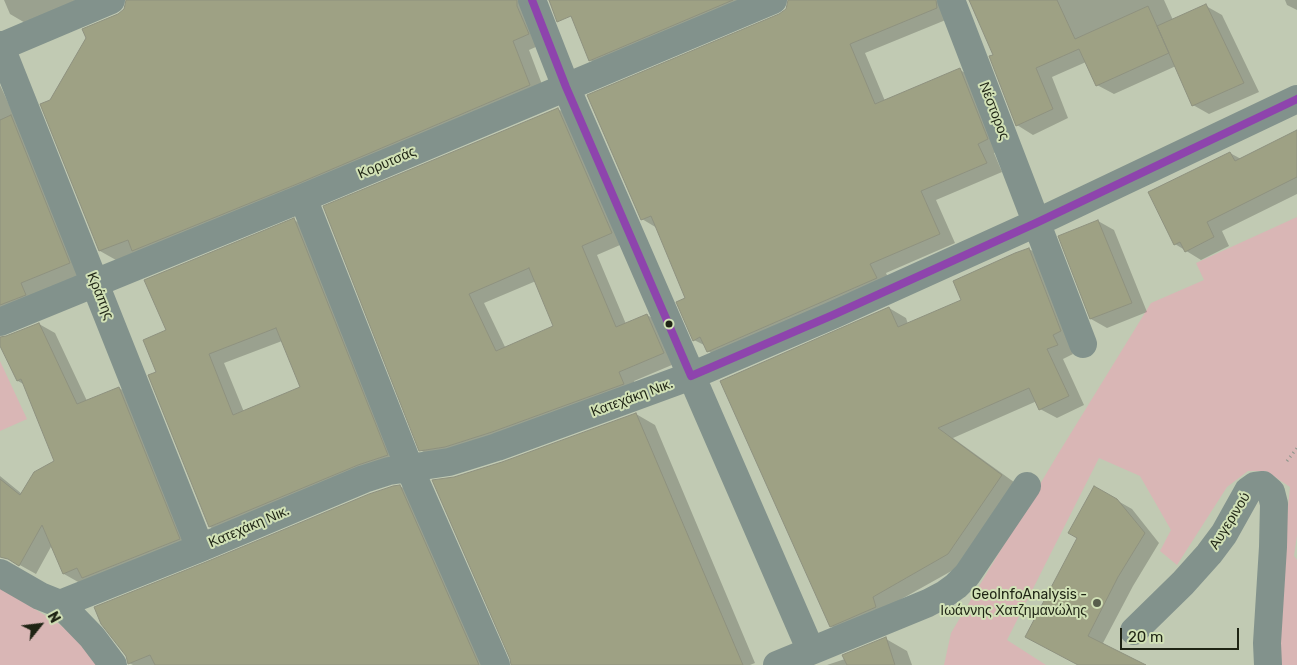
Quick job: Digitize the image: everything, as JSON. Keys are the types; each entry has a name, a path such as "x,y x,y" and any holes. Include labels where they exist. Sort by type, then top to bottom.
{"street":[{"path":"0,46 111,0"},
{"path":"532,0 566,87 811,651"},
{"name":"Κορυτσάς","path":"0,322 303,198 773,0"},
{"name":"Νέστορος","path":"952,0 1083,344"},
{"name":"Κράπης","path":"0,46 200,548"},
{"name":"Κατεχάκη Νικ.","path":"60,604 364,479 409,467 449,462 497,447 691,376 833,315 1036,223 1297,99"},
{"path":"303,198 409,467 496,665"},
{"name":"Αυγερινού","path":"1134,631 1183,583 1209,554 1224,534 1248,491 1256,486 1263,485 1271,492 1274,504 1267,643 1268,665"},
{"path":"777,665 928,603 945,594 967,575 1026,486"},
{"path":"0,573 40,596 60,604 92,637 113,665"}],"shaded area":[{"path":"1297,217 1297,535 1294,556 1297,560 1297,665 1280,665 1280,585 1290,487 1266,471 1248,471 1227,487 1177,565 1160,551 1171,530 1140,476 1099,458 1007,640 1046,665 944,665 951,633 1151,303 1204,280 1196,263"},
{"path":"0,361 27,419 0,431"},
{"path":"0,587 62,626 82,643 97,665 0,665"}],"building":[{"path":"126,0 517,0 517,6 529,34 513,41 530,85 297,184 132,251 128,240 99,251 40,104 50,100 86,38 82,29 118,14 124,9"},
{"path":"549,0 733,0 589,61 571,16 557,22"},
{"path":"788,0 936,0 937,8 850,44 875,104 960,68 988,139 978,144 987,163 921,191 940,234 870,264 877,278 707,352 700,337 693,341 676,302 685,298 651,216 641,220 587,95 779,14 786,9"},
{"path":"969,0 1057,0 1075,39 1148,6 1169,53 1096,86 1079,49 1036,68 1053,109 1016,126 989,56 993,55"},
{"path":"1206,4 1244,83 1192,106 1157,26"},
{"path":"558,108 612,233 582,246 616,327 647,314 664,353 619,372 624,384 492,432 445,447 419,451 323,206","holes":["529,268 553,326 496,351 469,294"]},
{"path":"11,115 70,263 21,283 26,295 0,305 0,120"},
{"path":"1297,130 1297,177 1207,222 1214,237 1185,252 1180,242 1174,245 1148,192 1230,152 1235,161"},
{"path":"294,218 388,455 358,465 209,527 148,375 156,372 143,340 166,330 144,280","holes":["276,328 300,387 233,415 209,354"]},
{"path":"1098,220 1132,303 1090,319 1058,236"},
{"path":"1029,248 1061,331 1053,335 1058,345 1047,349 1069,396 1039,410 1029,388 938,428 1002,475 948,554 873,597 876,607 830,627 720,381 889,307 898,327 961,300 953,281"},
{"path":"39,323 77,404 119,387 180,539 82,578 77,568 63,574 42,525 19,566 8,559 0,557 0,479 20,495 34,472 54,461 21,379 17,381 0,346 0,337"},
{"path":"636,413 743,665 511,665 432,480 454,477 502,462"},
{"path":"400,485 479,665 155,665 150,655 128,664 126,656 101,624 94,607 369,494"},
{"path":"1094,486 1117,499 1145,533 1118,577 1088,636 1146,665 1078,665 1025,637 1077,538 1068,533"},
{"path":"886,637 895,665 847,665 842,655"}],"transit line":[{"path":"532,0 566,87 691,376 833,315 1036,223 1297,99"}],"place":[{"name":"GeoInfoAnalysis - Ιωάννης Χατζημανώλης","path":"1097,603"}]}
